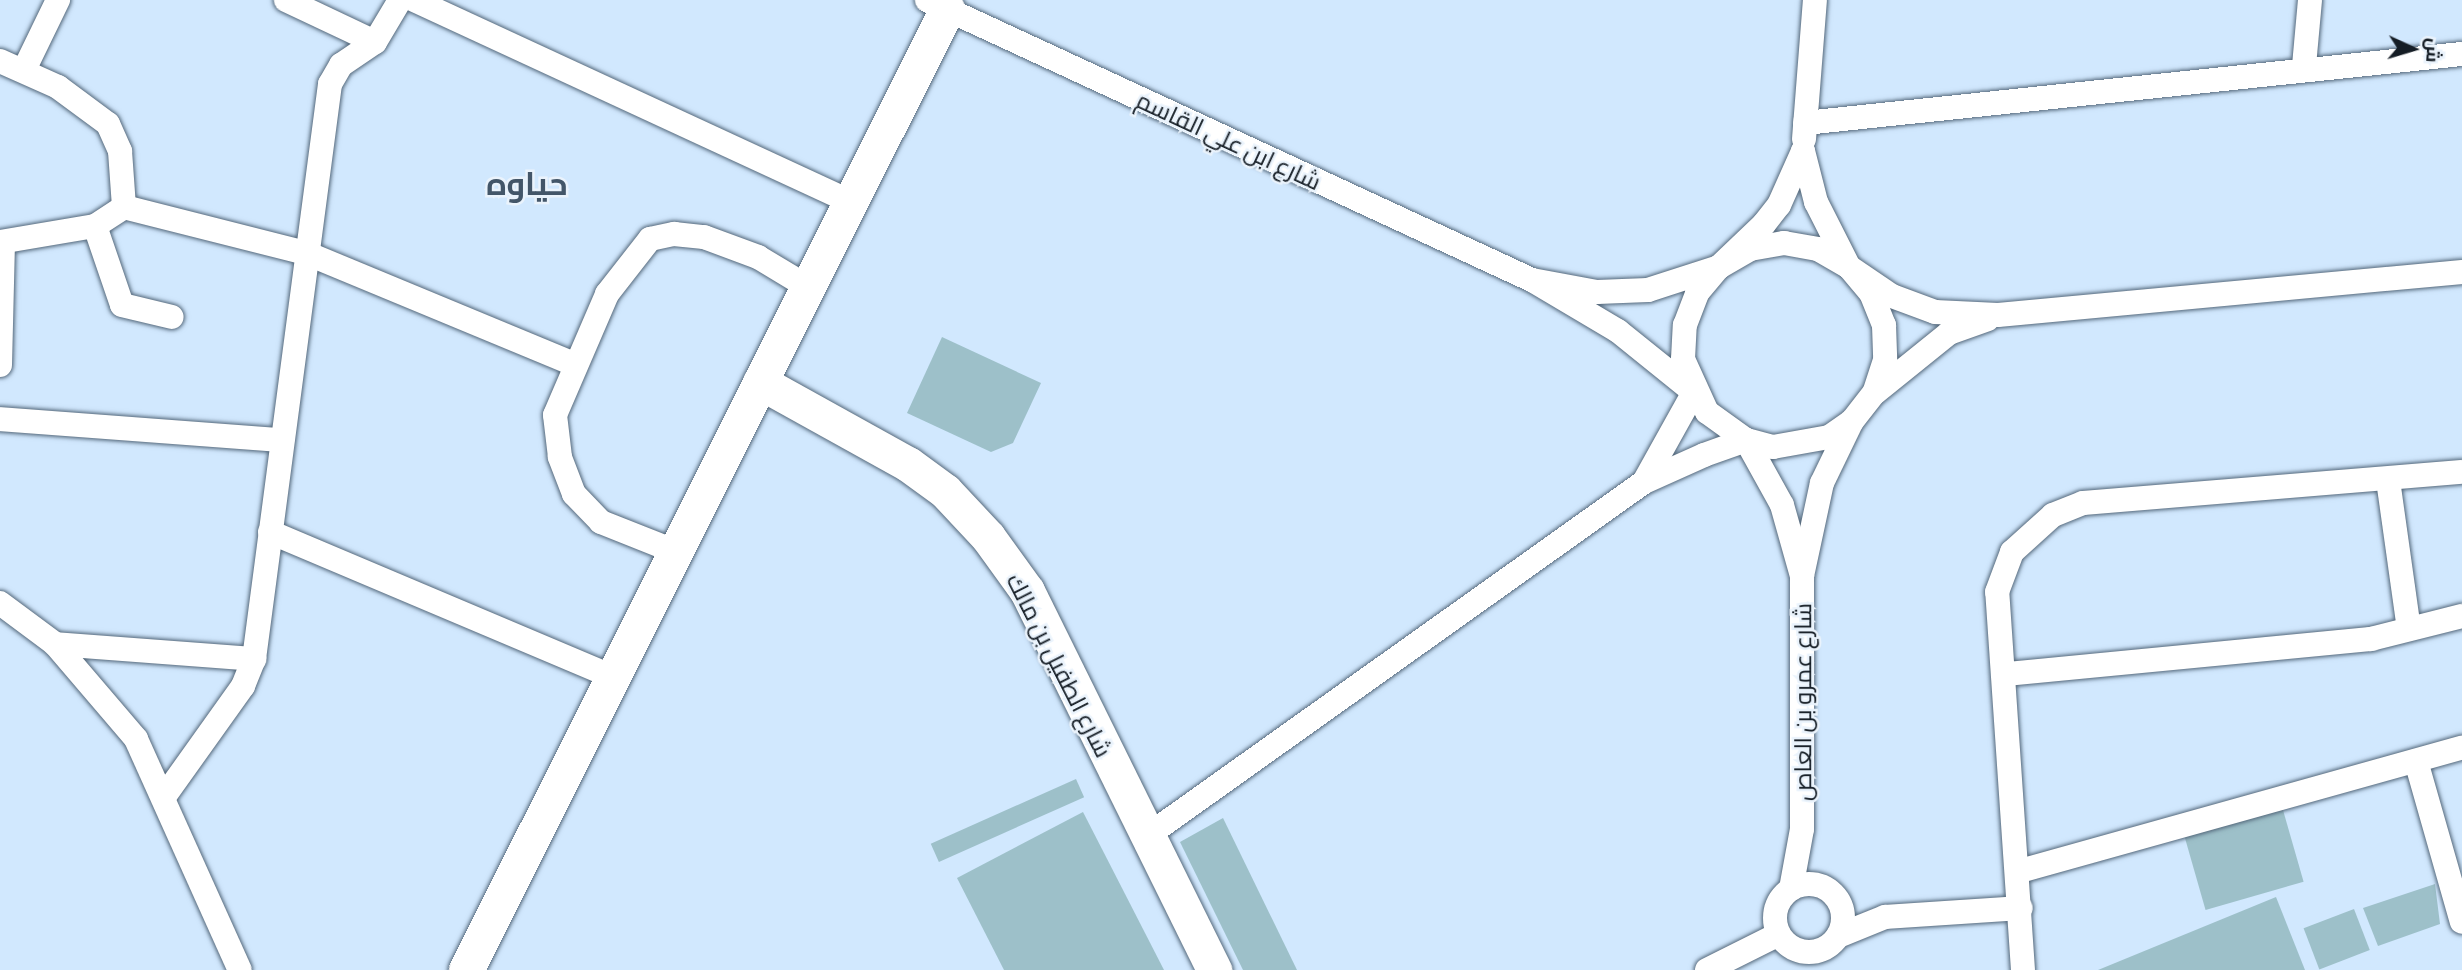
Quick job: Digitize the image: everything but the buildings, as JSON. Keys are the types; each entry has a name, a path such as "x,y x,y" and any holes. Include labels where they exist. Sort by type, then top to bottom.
{"street":[{"path":"24,69 58,0"},
{"path":"286,0 374,42"},
{"path":"166,794 243,686 254,659 330,84 341,65 374,42 400,0"},
{"path":"414,0 852,202"},
{"path":"1815,0 1803,151 1816,202 1849,267 1871,293 1884,325 1885,360 1874,393"},
{"path":"2304,66 2310,0"},
{"path":"466,970 611,676 852,202 937,5"},
{"name":"شارع ابن علي القاسم","path":"937,5 1532,280 1618,331 1694,392"},
{"path":"1805,123 2304,66 2462,54"},
{"path":"0,61 24,69 108,124 120,151 124,207"},
{"path":"1803,151 1772,215 1719,267 1697,293 1685,325 1683,359 1694,392 1725,429 1746,440 1802,446 1852,421 1874,393 1949,333 1998,315"},
{"path":"0,365 1,242 95,226 124,207 306,253 576,365"},
{"path":"95,226 122,305 172,317"},
{"path":"674,551 601,523 574,494 555,415 607,293 650,239 704,237 758,257 808,288"},
{"path":"1719,267 1750,249 1784,243 1818,249 1917,309 1998,315 2462,272"},
{"name":"شارع ابن علي القاسم","path":"1532,280 1625,292 1719,267"},
{"name":"شارع الطفيل بن مالك","path":"760,382 908,464 945,491 988,537 1027,591 1214,970"},
{"path":"1644,482 1694,392"},
{"path":"0,419 282,440"},
{"name":"شارع عمرو بن العاص","path":"1791,889 1802,829 1802,576 1822,483 1852,421"},
{"path":"1147,836 1644,482 1746,440"},
{"name":"شارع عمرو بن العاص","path":"1746,440 1782,505 1802,576"},
{"path":"2023,970 2020,871 2004,624 2012,577 2026,555 2061,524 2122,503 2462,472"},
{"path":"2388,480 2409,629"},
{"path":"270,531 611,676"},
{"path":"0,603 55,644 121,719 166,794 240,970"},
{"path":"2007,674 2371,639 2462,616"},
{"path":"55,644 254,659"},
{"path":"2020,871 2462,748"},
{"path":"2416,761 2462,922"},
{"name":"شارع عمرو بن العاص","path":"1802,829 1831,892"},
{"path":"1831,892 1844,916 1838,936 1829,947 1805,952 1779,934 1775,914 1791,889 1831,892 1885,917"},
{"path":"1838,936 1885,917 2021,908"},
{"path":"1707,970 1779,934"}],"district":[{"name":"حياوه","path":"527,182"}]}
